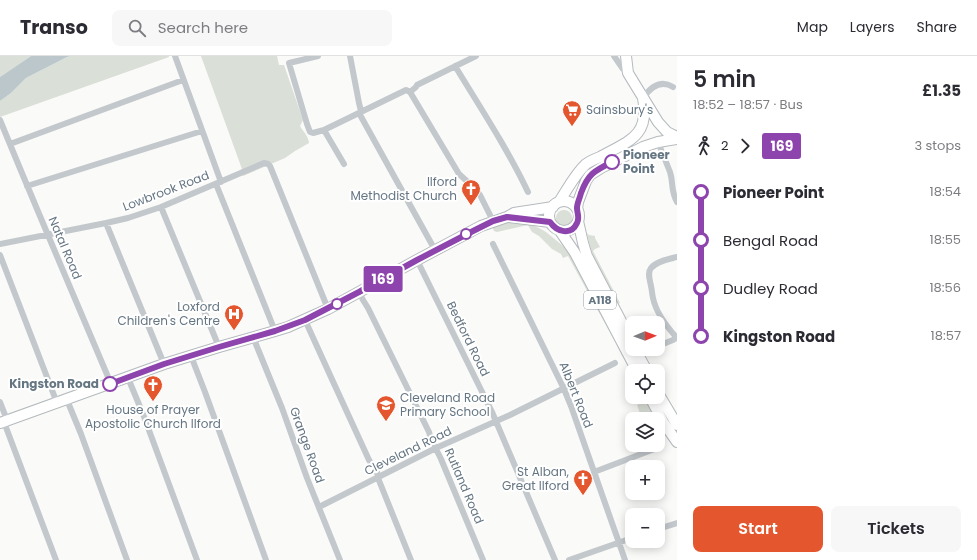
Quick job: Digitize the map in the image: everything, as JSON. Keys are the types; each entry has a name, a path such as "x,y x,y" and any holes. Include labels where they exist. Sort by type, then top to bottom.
{"main road":[{"name":"A118","path":"626,56 628,73 643,98 660,125 667,132 677,138"},
{"name":"A118","path":"633,364 575,253 560,231 550,222 550,213 582,168 588,163 634,137 642,126 644,119 645,111 643,98"},
{"name":"A118","path":"625,328 588,256 583,243 578,221 578,202 586,181 590,175 600,168 643,147 677,138"},
{"path":"4,422 164,364 275,331 305,320 328,309 435,250 493,221 507,217 514,213 568,202 577,209"},
{"path":"507,217 550,222"},
{"path":"560,231 570,230 578,221"},
{"path":"654,404 663,422 677,442"},
{"path":"665,404 677,425"}],"street":[{"path":"175,56 202,131 218,183 275,331"},
{"path":"318,56 289,63 310,132 313,133 324,130 406,90 410,92 459,174 480,195 493,221"},
{"path":"350,56 360,112 435,250"},
{"path":"410,92 417,85 476,56"},
{"path":"614,56 623,69 628,73"},
{"path":"455,66 508,153 528,192"},
{"path":"10,144 183,80"},
{"path":"643,98 649,90 657,86 669,84 673,87"},
{"name":"Natal Road","path":"0,120 110,384"},
{"path":"324,130 344,164"},
{"path":"27,186 202,131"},
{"path":"658,142 670,172 672,191 677,202"},
{"name":"Lowbrook Road","path":"0,244 128,218 161,207 266,163 270,166 328,309"},
{"path":"161,207 219,347"},
{"path":"106,223 164,364"},
{"name":"Albert Road","path":"493,244 564,389 625,560"},
{"path":"0,255 57,403"},
{"path":"665,343 677,338 661,316 654,302 649,271 656,263 677,256"},
{"name":"Bedford Road","path":"417,260 496,421 555,560"},
{"name":"Rutland Road","path":"359,292 372,314 429,432 483,560"},
{"path":"305,320 369,460 377,472 378,478 411,560"},
{"name":"Grange Road","path":"253,337 282,408 340,560"},
{"path":"191,356 266,560"},
{"name":"Cleveland Road","path":"319,507 436,448 564,389 615,363"},
{"path":"128,378 197,560"},
{"path":"67,400 127,560"},
{"path":"0,402 4,422 56,560"},
{"path":"594,472 646,452"},
{"path":"665,527 677,523"},
{"path":"569,560 625,540"}],"shaded area":[{"path":"0,56 31,56 0,77"},
{"path":"31,56 71,56 26,78 11,93 0,101 0,77"},
{"path":"71,56 169,57 0,117 0,101 11,93 26,78"},
{"path":"201,56 277,56 279,65 284,65 303,120 300,126 307,136 309,143 285,158 243,176 240,170 242,169"},
{"path":"561,210 567,210 572,215 570,224 567,226 561,226 556,221 556,215"},
{"path":"506,222 532,225 546,232 568,250 628,364 627,364 568,256 563,258 561,254 552,249 539,236 532,232 528,225 497,232 494,231 492,226"},
{"path":"587,233 595,236 600,247 593,251 620,303 617,304 596,264"},
{"path":"650,404 654,412 640,412 637,405"}],"bus line":[{"name":"169","path":"110,384 164,364 275,331 305,320 328,309 435,250 501,218 507,217 550,222 560,231 570,230 578,221 578,202 586,181 590,175 612,162"}],"place":[{"name":"Sainsbury's","path":"572,127"},
{"name":"Pioneer Point","path":"612,162"},
{"name":"Ilford Methodist Church","path":"471,206"},
{"name":"Loxford Children's Centre","path":"234,331"},
{"name":"Kingston Road","path":"110,384"},
{"name":"House of Prayer Apostolic Church Ilford","path":"153,402"},
{"name":"Cleveland Road Primary School","path":"386,422"},
{"name":"St Alban, Great Ilford","path":"583,496"}]}
